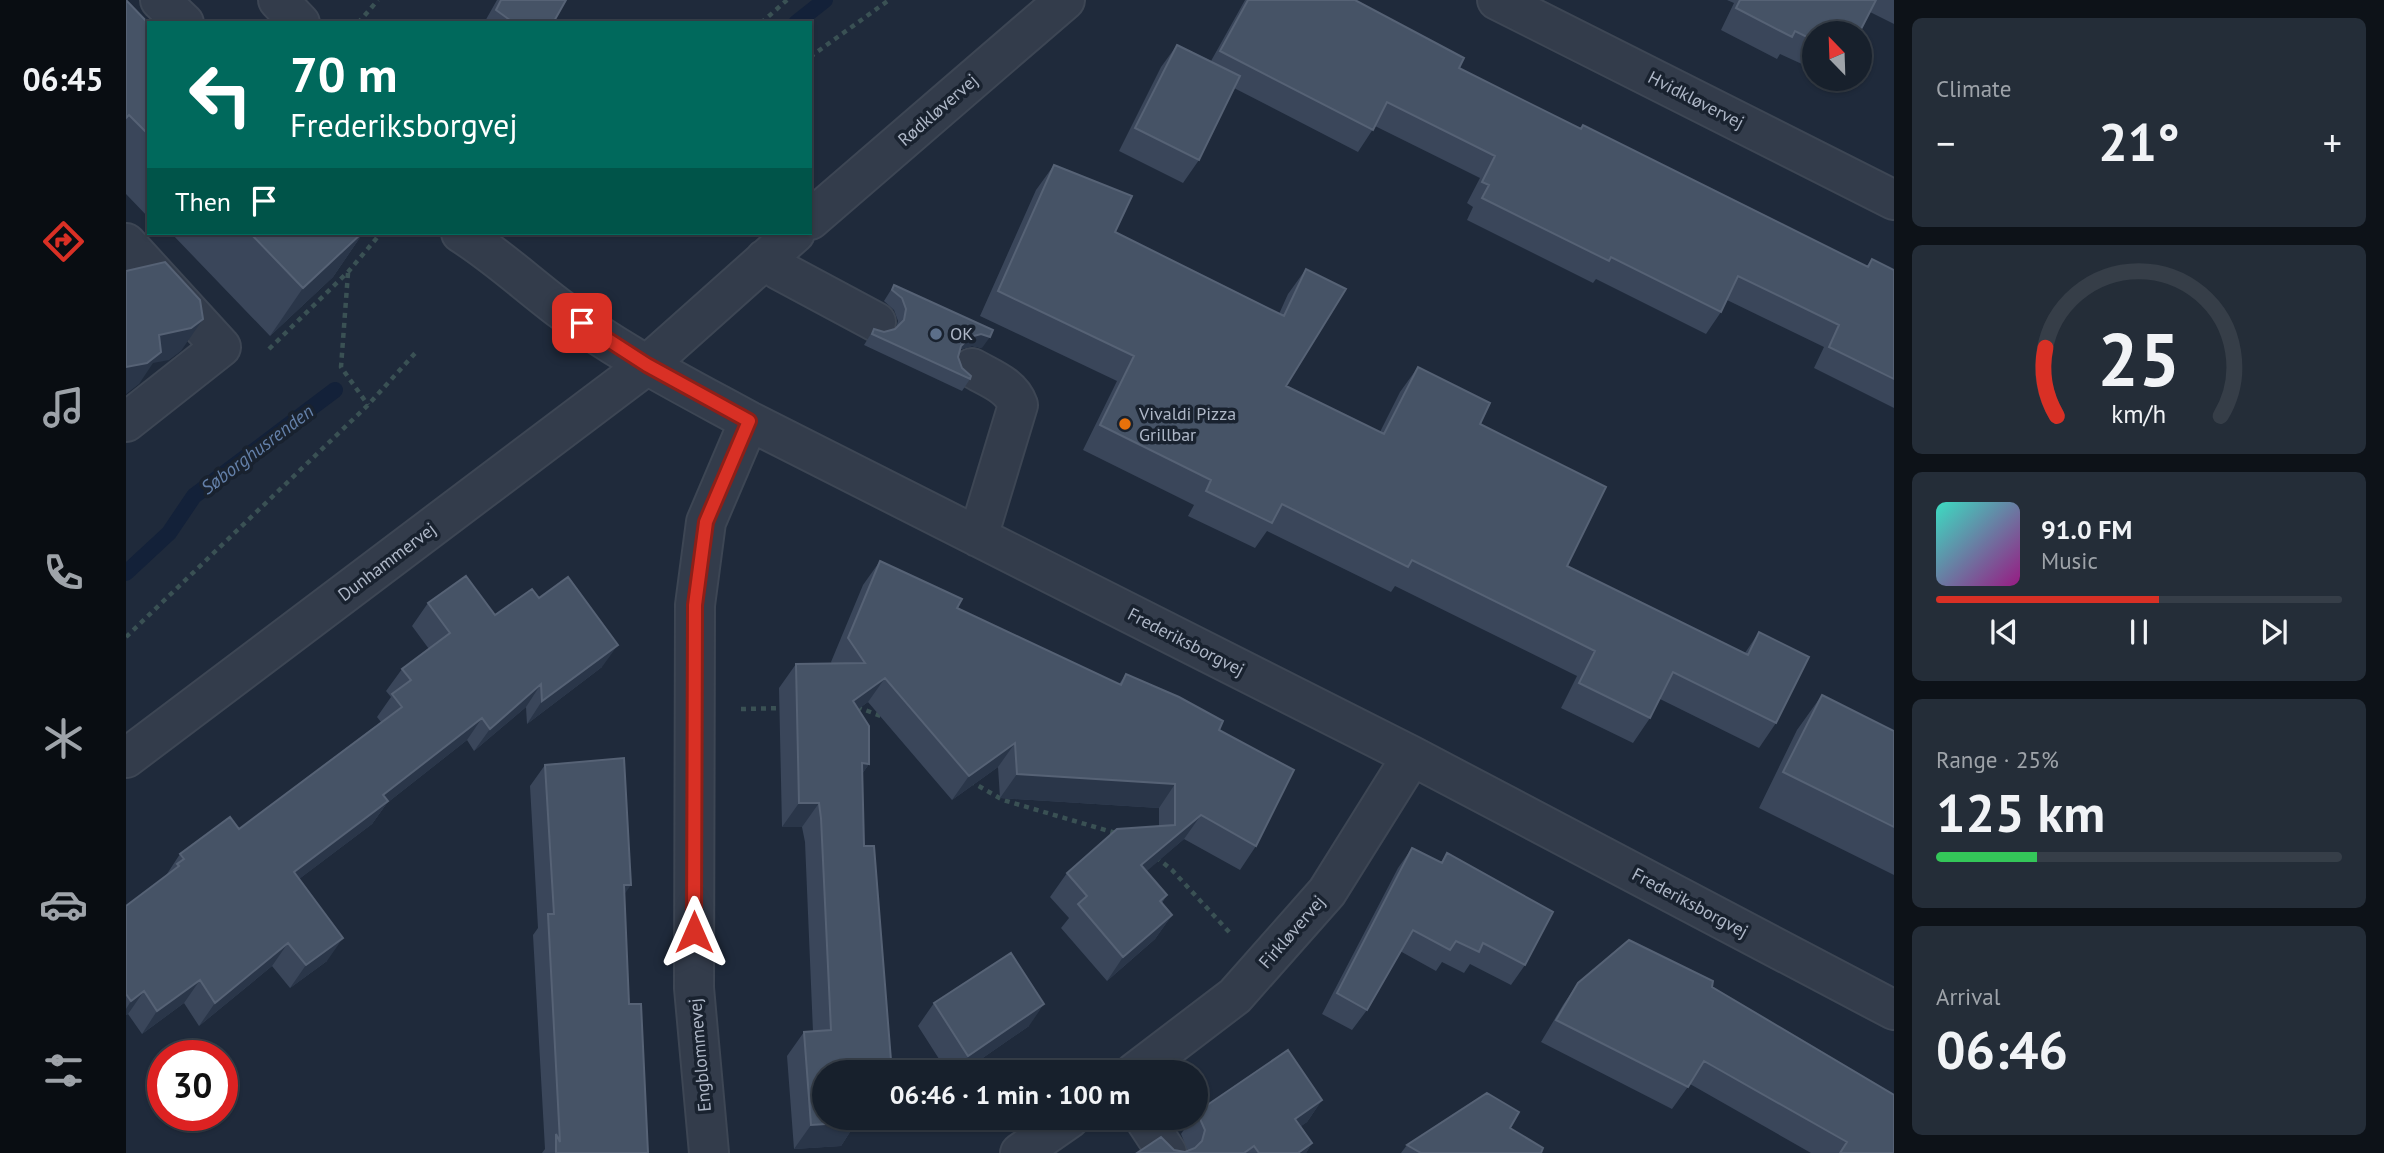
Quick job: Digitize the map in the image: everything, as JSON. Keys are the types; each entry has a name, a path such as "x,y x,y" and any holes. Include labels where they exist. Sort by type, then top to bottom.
{"street":[{"path":"160,0 182,21"},
{"name":"Rødkløvervej","path":"812,218 1065,0"},
{"name":"Hvidkløvervej","path":"1497,0 1894,200"},
{"path":"647,365 793,235"},
{"name":"Frederiksborgvej","path":"476,239 560,309 647,365 749,421 1412,756 1894,1010"},
{"path":"126,243 221,347 126,422"},
{"path":"765,259 779,271 876,322"},
{"name":"Dunhammervej","path":"126,758 647,365"},
{"path":"971,368 1004,386 1014,396 1018,405 978,537"},
{"name":"Engblommevej","path":"709,1153 694,988 695,605 706,522 749,421"},
{"name":"Firkløvervej","path":"1151,1060 1235,996 1327,892 1412,756"},
{"path":"1020,1153 1053,1130"},
{"path":"1152,1130 1167,1153"}],"path":[{"path":"360,21 378,0"},
{"path":"763,21 787,0"},
{"path":"812,56 889,0"},
{"path":"221,347 264,353 348,272 379,235"},
{"path":"348,272 341,367 368,405"},
{"path":"126,637 368,405 418,350"},
{"path":"845,707 859,707 887,720"},
{"path":"695,710 791,708"},
{"path":"965,777 1003,800 1111,830 1130,840"},
{"path":"1151,854 1172,870 1219,919 1260,969"}],"building":[{"path":"126,0 147,22 147,133 129,115 126,118"},
{"path":"501,0 566,0 554,21 511,21 496,10"},
{"path":"1248,0 1355,0 1464,58 1459,68 1581,129 1583,125 1868,267 1872,259 1894,270 1894,379 1829,347 1839,325 1738,276 1721,312 1611,257 1609,261 1482,198 1489,185 1482,182 1495,156 1387,102 1373,130 1220,51"},
{"path":"1740,0 1876,0 1865,21 1802,21 1802,34 1795,31 1792,37 1736,8"},
{"path":"1177,45 1240,76 1199,160 1135,128"},
{"path":"1054,165 1132,196 1115,232 1284,316 1306,269 1346,289 1286,386 1384,434 1418,367 1490,403 1480,424 1606,487 1567,566 1748,655 1759,632 1809,657 1776,723 1673,672 1650,718 1579,683 1595,651 1412,560 1408,567 1282,504 1272,523 1206,491 1211,480 1100,425 1134,356 998,291"},
{"path":"252,235 360,235 303,288"},
{"path":"165,262 200,300 203,319 191,328 159,335 161,352 147,363 126,367 126,271"},
{"path":"894,285 993,330 990,337 981,334 970,337 961,346 958,357 962,368 971,376 970,379 872,334 874,329 884,332 895,329 904,320 906,309 902,298 892,290"},
{"path":"880,561 962,599 957,608 1121,685 1126,674 1179,697 1223,721 1219,730 1294,770 1256,846 1201,815 1141,865 1167,895 1160,901 1172,915 1123,957 1078,904 1087,896 1067,873 1117,829 1175,825 1175,784 1017,774 1015,743 969,776 885,678 853,701 869,726 869,764 862,763 864,846 874,846 891,1060 812,1060 811,1125 804,1032 831,1030 819,803 799,803 796,664 865,663 848,638"},
{"path":"466,576 495,615 532,589 539,598 568,577 618,645 542,701 541,684 490,729 482,718 383,795 388,801 294,872 343,938 306,965 288,943 215,1003 200,980 157,1011 144,991 131,1001 126,994 126,906 179,866 177,864 184,859 180,854 230,817 239,829 402,707 392,694 411,680 402,669 450,633 428,603"},
{"path":"1822,695 1894,731 1894,827 1783,772"},
{"path":"624,758 631,885 624,885 629,1004 641,1004 648,1153 556,1153 556,1134 560,1142 548,914 554,914 545,765"},
{"path":"1412,848 1442,863 1447,853 1553,912 1525,965 1483,943 1479,952 1456,941 1450,950 1413,930 1367,1010 1337,993"},
{"path":"1629,940 1713,981 1712,987 1894,1095 1894,1153 1840,1153 1847,1142 1704,1061 1688,1087 1556,1020 1578,983"},
{"path":"1011,953 1044,1004 968,1056 934,1003"},
{"path":"1288,1050 1322,1100 1295,1119 1312,1143 1298,1153 1259,1153 1254,1146 1244,1153 1137,1153 1161,1137 1174,1150 1185,1152 1195,1148 1202,1141 1205,1130 1208,1130 1208,1105"},
{"path":"1487,1093 1519,1112 1510,1128 1543,1148 1541,1153 1421,1153 1407,1145"}],"waterway":[{"name":"Søborghusrenden","path":"799,21 825,0"},
{"name":"Søborghusrenden","path":"126,573 169,533 194,496 335,390"}],"place":[{"name":"OK","path":"936,334"},
{"name":"Vivaldi Pizza Grillbar","path":"1125,424"}],"route":[{"path":"582,323 647,365 749,421 706,522 695,605 694,932"}]}
